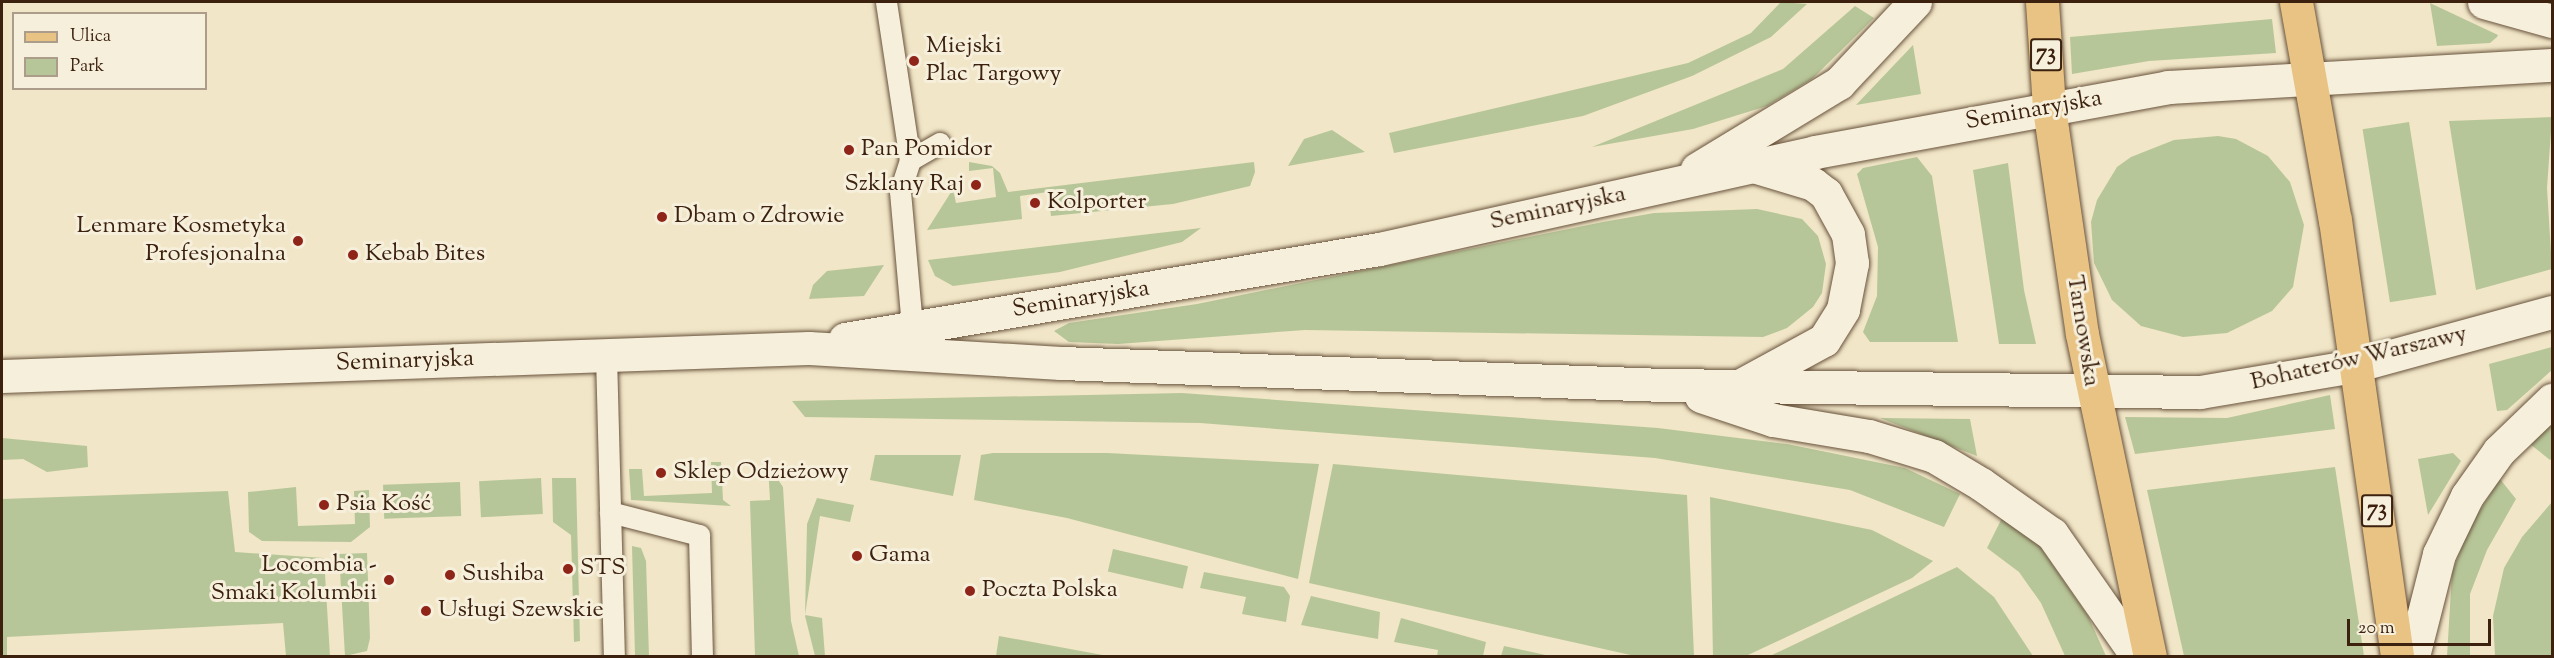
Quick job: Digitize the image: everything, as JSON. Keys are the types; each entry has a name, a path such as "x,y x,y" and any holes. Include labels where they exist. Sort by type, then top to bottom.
{"main road":[{"name":"Tarnowska","path":"2042,2 2049,108 2091,390 2150,657"},
{"name":"73","path":"2296,2 2307,79 2335,220 2397,657"}],"street":[{"path":"1667,186 1839,83 1915,2"},
{"path":"2484,2 2553,21"},
{"path":"2307,79 2553,65"},
{"name":"Seminaryjska","path":"809,348 912,326 1103,299 1379,249 1755,166 2049,108 2168,87 2307,79"},
{"path":"1739,386 1824,340 1836,325 1851,278 1848,234 1826,194 1813,184 1755,166"},
{"name":"Bohaterów Warszawy","path":"2091,390 2200,392 2354,366 2553,312"},
{"name":"Seminaryjska","path":"2,375 809,348 1061,363 1665,385 2091,390"},
{"path":"1665,385 1773,420 1869,436 1934,456 2052,534 2137,657"},
{"path":"2413,657 2439,554 2467,496 2499,451 2553,400"}],"lane":[{"path":"886,2 910,160 900,191 912,326"},
{"path":"910,160 940,143"},
{"path":"606,355 614,657"},
{"path":"610,512 699,535 702,657"}],"green space":[{"path":"1781,2 1807,4 1771,37 1692,76 1583,116 1394,153 1389,133 1688,63 1751,33"},
{"path":"2430,3 2498,35 2490,43 2437,46"},
{"path":"1855,6 1874,18 1812,79 1767,106 1693,129 1592,147 1783,69"},
{"path":"2272,19 2276,53 2149,61 2072,74 2070,37"},
{"path":"1913,45 1921,94 1856,105"},
{"path":"2552,117 2547,188 2552,269 2476,290 2449,121"},
{"path":"2409,122 2436,295 2390,302 2363,129"},
{"path":"1332,130 1365,152 1288,166 1304,139"},
{"path":"2218,136 2236,139 2268,156 2290,182 2304,225 2293,287 2272,311 2227,333 2183,337 2141,326 2112,300 2094,263 2091,222 2097,200 2117,167 2131,157 2174,140"},
{"path":"1917,157 1932,176 1958,342 1870,342 1863,332 1877,296 1878,247 1857,174 1863,168"},
{"path":"969,162 992,166 1000,173 1008,192 1254,162 1255,172 1250,186 1173,204 1051,216 1048,192 1020,196 1022,219 927,230 953,189 956,203 996,197 993,168 969,171"},
{"path":"2008,163 2024,290 2036,344 1999,344 1973,170"},
{"path":"1757,209 1802,219 1818,236 1826,264 1822,293 1813,307 1787,328 1763,337 1305,330 1118,344 1069,342 1054,331 1069,323 1197,304 1654,213"},
{"path":"1201,228 1182,242 1060,272 953,286 935,276 928,260"},
{"path":"884,265 864,296 809,299 813,285 827,271"},
{"path":"2552,347 2552,370 2507,410 2497,411 2489,364"},
{"path":"1182,393 1658,428 1787,444 1905,468 1960,494 1944,527 1850,490 1655,458 1200,423 805,417 792,401"},
{"path":"2330,395 2335,429 2135,454 2125,417 2227,418"},
{"path":"1880,418 1970,419 1977,456"},
{"path":"2552,424 2552,458 2550,460 2530,444"},
{"path":"2,438 87,446 88,467 47,472 23,459 2,460"},
{"path":"993,453 1107,453 1319,464 1298,579 1067,518 974,500 981,455"},
{"path":"2453,453 2461,461 2428,515 2418,459"},
{"path":"875,455 961,455 953,496 870,480"},
{"path":"711,462 721,462 723,500 731,506 631,500 629,469 642,469 644,496 712,493"},
{"path":"1333,464 1687,495 1694,656 1635,656 1309,583"},
{"path":"768,465 783,487 791,621 799,656 755,656 750,501 770,500"},
{"path":"2335,467 2364,656 2184,656 2147,490"},
{"path":"541,478 543,514 481,517 479,481"},
{"path":"552,478 576,478 580,641 574,642 571,535 553,522"},
{"path":"2500,479 2516,499 2487,550 2470,594 2470,656 2447,656 2452,573 2469,527"},
{"path":"460,482 461,516 384,519 383,485"},
{"path":"296,487 298,526 355,524 354,491 369,490 370,527 351,542 262,541 249,532 248,492"},
{"path":"228,491 235,552 324,558 330,656 286,656 283,623 7,637 7,656 2,656 2,499"},
{"path":"1710,497 1872,530 1933,561 1912,578 1748,655 1713,656"},
{"path":"817,498 854,505 850,522 820,516 805,615 807,524"},
{"path":"2552,502 2552,656 2495,656 2493,616 2504,568 2522,537"},
{"path":"2002,518 2037,542 2088,616 2106,656 2065,656 2041,603 2019,572 1987,548"},
{"path":"632,546 641,548 646,561 649,656 635,656"},
{"path":"1113,549 1188,566 1183,589 1108,571"},
{"path":"367,553 370,638 367,651 345,656 339,554"},
{"path":"1957,567 1994,597 2033,656 1770,656"},
{"path":"1204,572 1284,587 1290,596 1286,622 1242,614 1246,597 1200,588"},
{"path":"1311,596 1380,612 1378,639 1301,625"},
{"path":"805,615 822,618 825,656 815,656"},
{"path":"1401,618 1486,642 1483,656 1437,656 1438,650 1394,642"},
{"path":"999,636 1108,656 996,656"},
{"path":"1504,646 1550,656 1501,656"}],"place":[{"name":"Miejski Plac Targowy","path":"914,61"},
{"name":"Pan Pomidor","path":"849,150"},
{"name":"Szklany Raj","path":"976,185"},
{"name":"Kolporter","path":"1035,203"},
{"name":"Dbam o Zdrowie","path":"662,217"},
{"name":"Lenmare Kosmetyka Profesjonalna","path":"298,241"},
{"name":"Kebab Bites","path":"353,255"},
{"name":"Sklep Odzieżowy","path":"661,473"},
{"name":"Psia Kość","path":"324,505"},
{"name":"Gama","path":"857,556"},
{"name":"STS","path":"568,569"},
{"name":"Sushiba","path":"450,575"},
{"name":"Locombia - Smaki Kolumbii","path":"389,580"},
{"name":"Poczta Polska","path":"970,591"},
{"name":"Usługi Szewskie","path":"426,611"}]}
